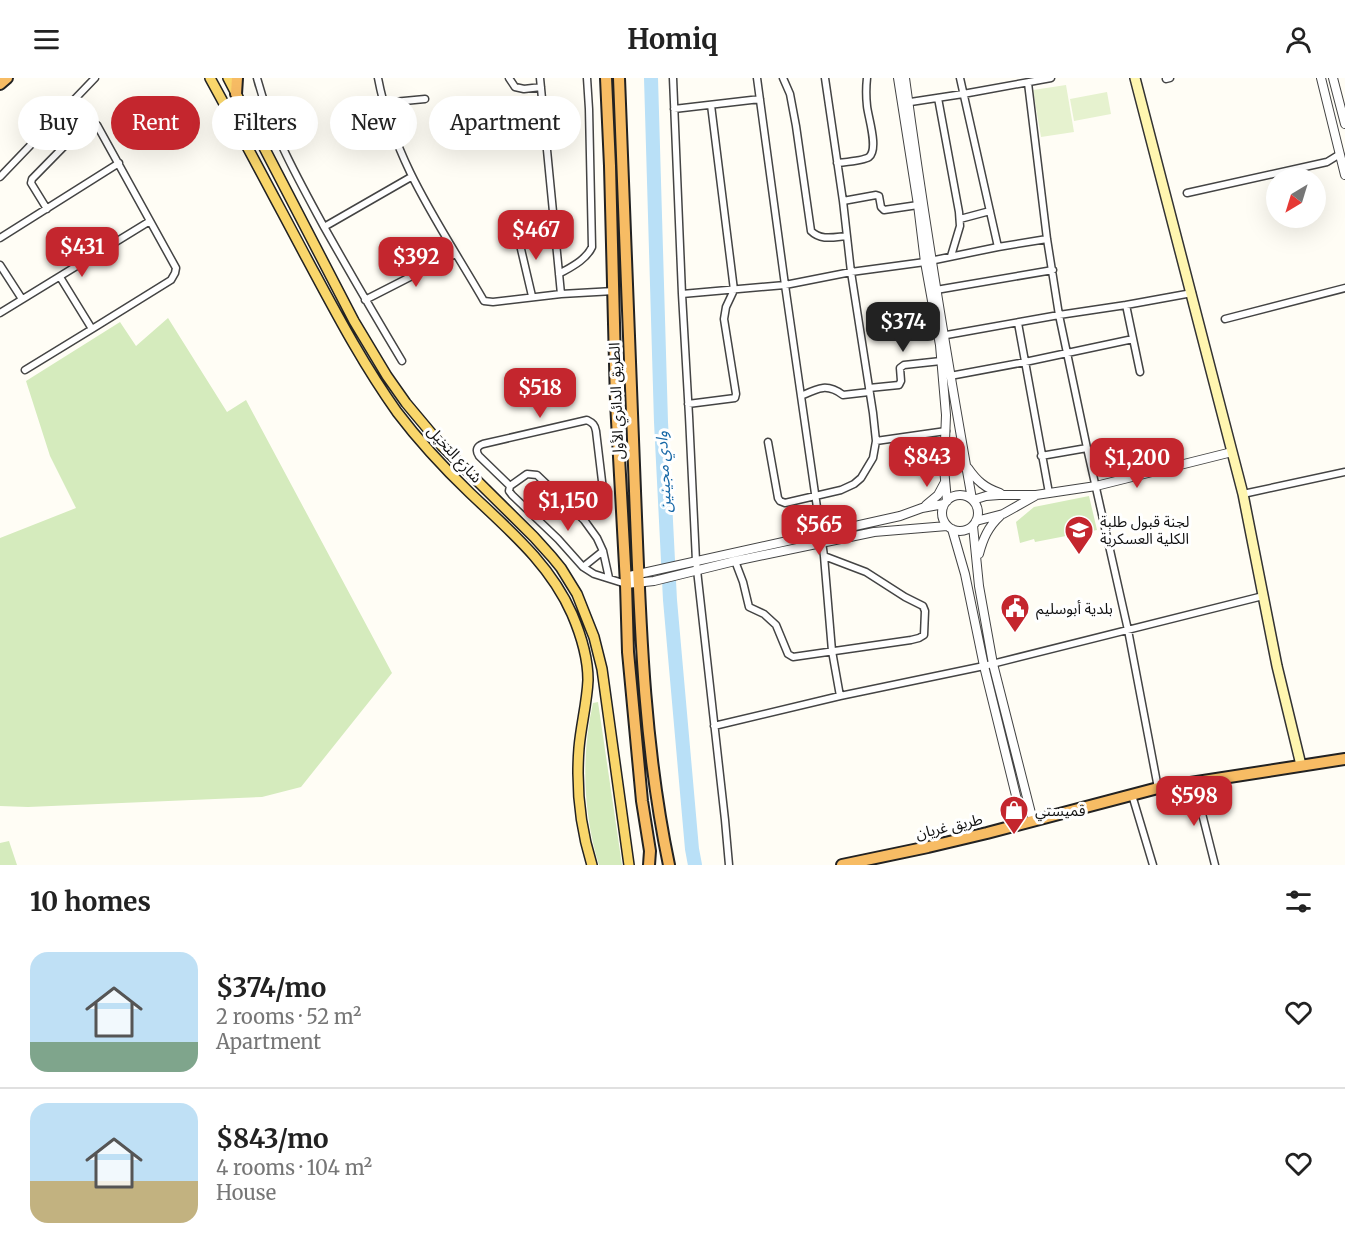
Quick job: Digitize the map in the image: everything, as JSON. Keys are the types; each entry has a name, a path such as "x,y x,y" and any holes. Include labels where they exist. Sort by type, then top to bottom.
{"highway":[{"path":"0,84 7,78"},
{"path":"236,94 237,78"},
{"name":"الطريق الدائري الأول","path":"606,78 614,291 619,580 642,801 650,851 649,865"},
{"name":"الطريق الدائري الأول","path":"619,78 641,650 653,768 669,865"},
{"name":"طريق غريان","path":"842,865 928,848 1158,788 1345,759"}],"main road":[{"name":"شارع النخيل","path":"210,78 344,328 379,386 399,414 443,466 536,557 554,580 567,603 584,650 587,670 578,777 582,824 592,865"},
{"path":"228,78 354,321 387,376 442,446 552,557 577,594 592,630 602,669 629,865"},
{"path":"1135,78 1243,494 1277,666 1301,765"}],"street":[{"path":"0,177 95,78"},
{"path":"258,78 270,120 292,170 402,361"},
{"path":"378,78 381,96"},
{"path":"509,78 515,87 524,89 541,87"},
{"path":"540,78 561,294"},
{"path":"559,274 590,253 592,247 587,78"},
{"path":"674,78 688,404 692,562 714,726 729,865"},
{"path":"757,78 784,285 816,496 832,651 840,696"},
{"path":"783,78 790,94 796,126 811,231 817,237 822,238 847,236"},
{"path":"768,442 778,498 785,503 841,490 854,484 861,478 873,458 876,441 825,78"},
{"path":"837,163 862,159 870,156 873,151 867,109 867,78"},
{"path":"898,78 906,103 940,336 950,376 972,500"},
{"path":"905,78 918,205 936,290 940,336 946,415 945,502 942,515 949,528 967,586 1028,823"},
{"path":"960,78 998,247"},
{"path":"906,103 1051,78"},
{"path":"1321,78 1342,154 1345,175"},
{"path":"1333,78 1345,124"},
{"path":"1028,83 1047,239 1059,315 1128,630 1158,788"},
{"path":"938,98 960,219 951,256"},
{"path":"417,100 425,99"},
{"path":"674,110 760,99"},
{"path":"688,404 736,397 724,319 726,307 734,290 711,105"},
{"path":"25,370 173,278 176,268 119,163 97,126 93,124 84,126 31,181 47,209"},
{"path":"399,150 411,177 484,301 614,291"},
{"path":"1187,193 1327,162 1342,154"},
{"path":"1327,162 1344,165"},
{"path":"0,238 119,163"},
{"path":"324,227 411,177"},
{"path":"843,201 876,195 879,196 881,207 884,210 918,205"},
{"path":"960,219 990,211"},
{"path":"0,313 150,221"},
{"path":"517,232 532,296"},
{"path":"682,294 784,285 1047,239"},
{"path":"365,300 455,254"},
{"path":"0,265 22,299"},
{"path":"936,290 1053,270"},
{"path":"60,277 92,329"},
{"path":"1224,319 1345,288"},
{"path":"940,336 1192,293"},
{"path":"1126,305 1140,372"},
{"path":"1018,323 1049,493"},
{"path":"950,376 1133,339"},
{"path":"801,396 818,388 835,389 843,395 899,385 900,368 904,365 941,361"},
{"path":"510,486 479,456 477,448 479,445 587,420 595,426 604,498"},
{"path":"876,441 946,430"},
{"path":"1041,456 1088,448"},
{"path":"972,500 986,496 1036,495 1096,486 1232,452"},
{"path":"966,466 985,487 1007,495"},
{"path":"1243,494 1345,472"},
{"path":"510,486 527,474 537,476 584,520 597,538 619,580"},
{"path":"922,508 938,495 945,481"},
{"path":"510,486 509,491 512,495 558,539 583,567 594,574 619,580 654,581 900,516 945,502 956,495 967,496 978,510 975,524 977,562 988,665"},
{"path":"977,562 986,533 994,521 1036,495"},
{"path":"639,579 652,571 821,538 874,531 949,528 963,531 1003,514"},
{"path":"583,567 603,551"},
{"path":"735,561 749,606 776,625 788,654 793,657 919,638 924,634 925,611 923,606 866,572 824,556"},
{"path":"714,726 840,696 988,665 1263,596"},
{"path":"1194,782 1215,865"},
{"path":"1132,794 1154,865"}],"green space":[{"path":"1066,85 1074,132 1041,137 1033,90"},
{"path":"1107,92 1111,114 1074,121 1070,99"},
{"path":"168,318 227,412 246,400 392,673 301,787 262,797 28,807 0,806 0,538 76,508 50,456 26,381 120,322 136,346"},
{"path":"1089,496 1097,530 1020,543 1016,522 1034,507"},
{"path":"598,702 622,865 599,865 587,805 585,764 589,723 593,703"},
{"path":"9,841 17,865 0,865 0,843"}],"waterway":[{"name":"وادي مجينين","path":"651,78 661,422 670,600 695,865"}],"place":[{"name":"لجنة قبول طلبة الكلية العسكرية","path":"1079,556"},
{"name":"بلدية أبوسليم","path":"1015,634"},
{"name":"قميستي","path":"1014,836"}]}
